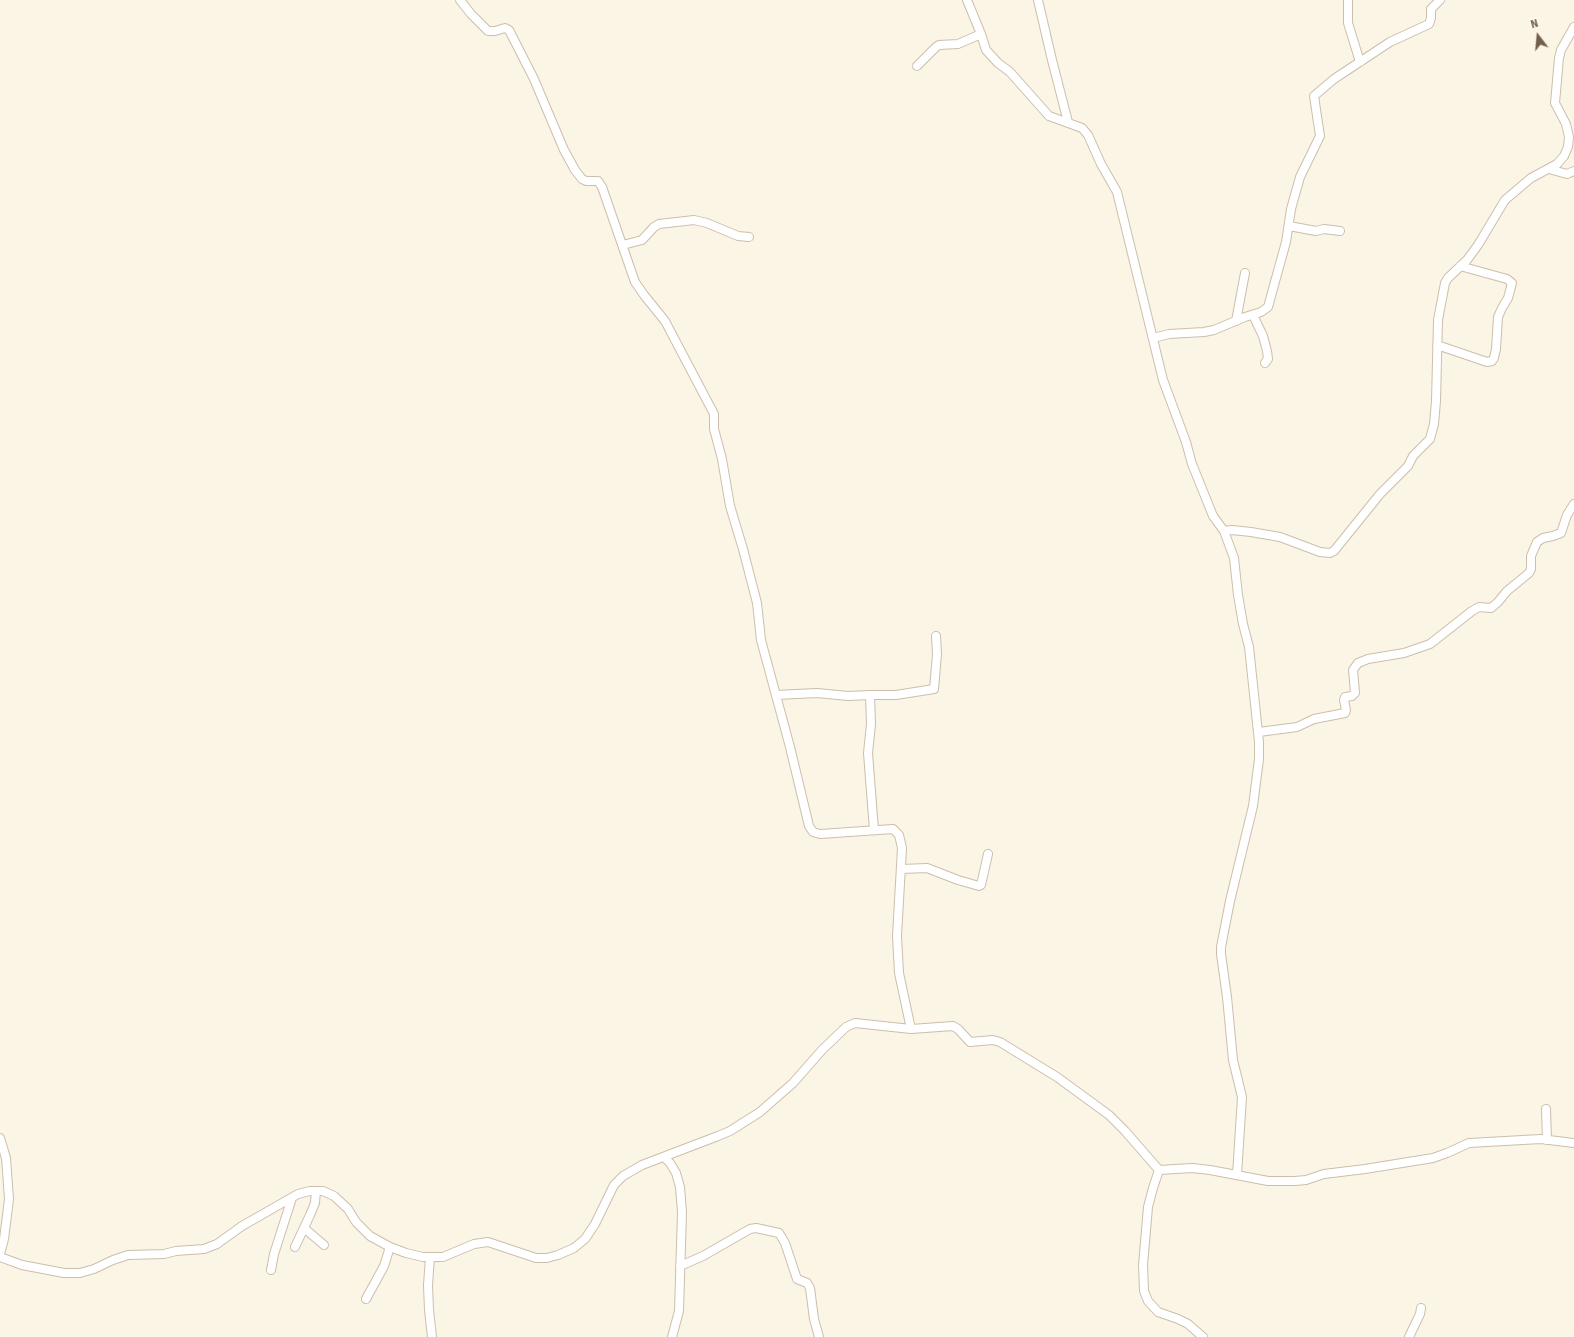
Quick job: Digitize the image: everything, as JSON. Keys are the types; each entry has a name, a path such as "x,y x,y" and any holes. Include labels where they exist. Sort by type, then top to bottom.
{"street":[{"path":"460,0 471,14 488,31 504,28 509,30 534,79 564,150 575,170 582,179 586,181 598,181 602,187 635,282 665,320 714,414 714,430 722,459 730,506 758,603 761,640 809,826 813,832 820,834 893,828 899,835 902,848 897,936 899,973 911,1028"},
{"path":"967,0 986,50 998,63 1010,72 1049,116 1082,128 1088,135 1101,164 1117,192 1163,380 1186,442 1192,464 1213,516 1224,531 1234,558 1238,595 1249,647 1259,732 1259,760 1254,799 1221,946 1233,1060 1242,1096 1237,1175"},
{"path":"1038,0 1068,122"},
{"path":"1348,0 1348,24 1360,62"},
{"path":"1153,338 1169,334 1209,331 1253,315 1268,307 1282,258 1291,209 1300,177 1320,136 1314,96 1334,79 1390,42 1429,24 1431,9 1440,0"},
{"path":"1224,531 1245,531 1280,537 1327,554 1334,551 1367,508 1408,466 1413,456 1430,439 1434,424 1436,401 1438,320 1445,283 1478,245 1505,200 1531,178 1549,169 1562,160 1568,147 1569,137 1566,124 1555,103 1559,58 1561,50 1574,27"},
{"path":"917,66 939,45 958,44 981,34"},
{"path":"1549,169 1567,174 1574,171"},
{"path":"623,245 642,240 654,227 660,224 694,220 707,223 738,236 749,238"},
{"path":"1289,226 1316,231 1324,229 1340,231"},
{"path":"1437,344 1487,362 1494,358 1498,317 1508,298 1512,283 1507,278 1460,266"},
{"path":"1236,321 1245,273"},
{"path":"1253,315 1263,336 1267,351 1268,358 1265,363"},
{"path":"1259,732 1292,728 1314,719 1345,713 1345,697 1352,696 1356,693 1353,670 1358,664 1368,659 1404,653 1430,644 1472,611 1480,607 1490,608 1529,573 1531,569 1531,556 1536,542 1561,533 1567,515 1574,504"},
{"path":"776,695 817,693 848,696 896,695 934,689 937,654 936,636"},
{"path":"870,695 871,724 868,753 874,830"},
{"path":"901,869 927,868 979,886 981,884 988,854"},
{"path":"0,1257 22,1264 64,1273 80,1273 128,1255 164,1254 176,1251 204,1249 217,1244 242,1226 292,1198 304,1192 316,1191 329,1193 348,1209 356,1222 368,1234 390,1247 406,1254 430,1258 443,1256 474,1244 488,1242 536,1258 547,1258 564,1253 574,1248 588,1235 617,1181 629,1172 730,1130 760,1112 793,1083 822,1050 851,1024 855,1023 911,1028 953,1026 958,1029 970,1042 1000,1042 1040,1066 1092,1102 1116,1122 1159,1170"},
{"path":"1546,1109 1547,1140"},
{"path":"0,1138 6,1158 9,1199 4,1238 0,1254"},
{"path":"1159,1170 1192,1168 1268,1181 1294,1182 1324,1174 1366,1170 1433,1158 1469,1143 1517,1139 1574,1143"},
{"path":"664,1157 676,1173 680,1187 682,1212 680,1311 672,1337"},
{"path":"1159,1170 1152,1188 1148,1207 1143,1259 1144,1291 1148,1301 1158,1312 1188,1324 1203,1337"},
{"path":"295,1248 315,1204 316,1191"},
{"path":"271,1270 274,1254 292,1198"},
{"path":"304,1228 324,1245"},
{"path":"680,1266 698,1259 750,1229 756,1228 779,1233 785,1243 797,1279 807,1283 810,1288 814,1319 820,1337"},
{"path":"366,1299 384,1266 390,1247"},
{"path":"430,1258 428,1285 432,1337"},
{"path":"1409,1337 1420,1314 1421,1308"}]}
